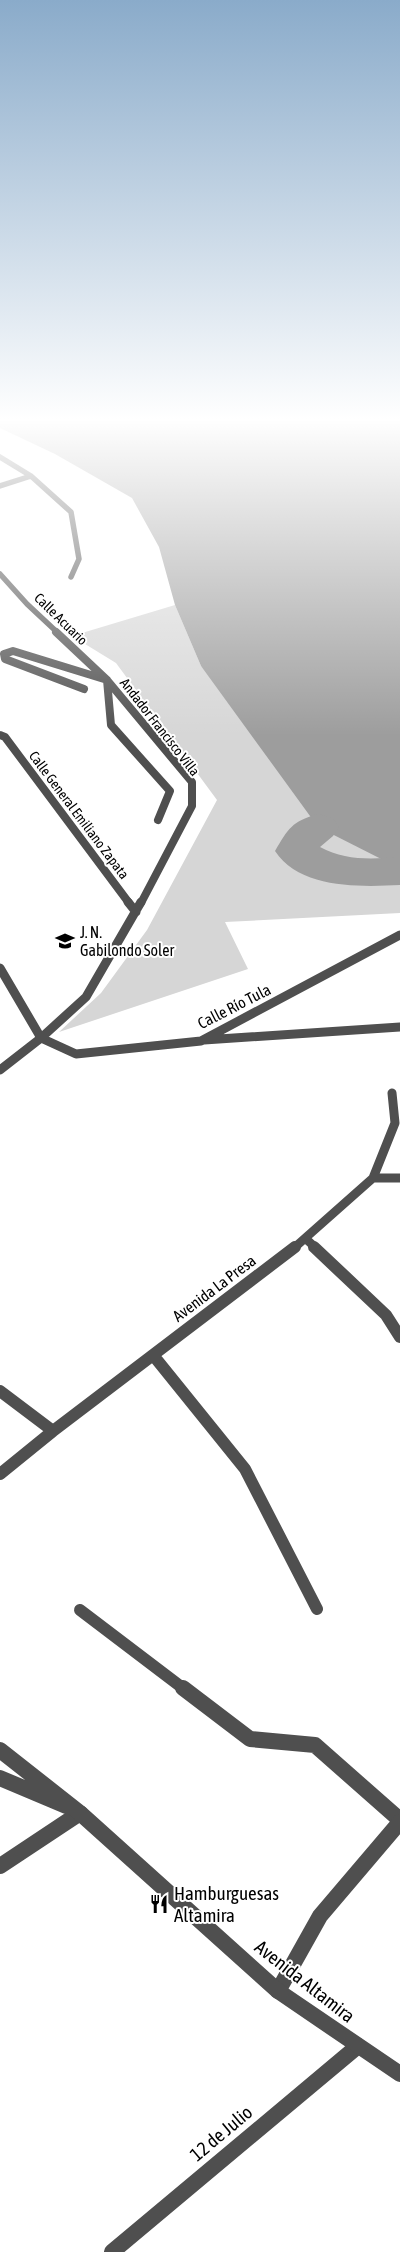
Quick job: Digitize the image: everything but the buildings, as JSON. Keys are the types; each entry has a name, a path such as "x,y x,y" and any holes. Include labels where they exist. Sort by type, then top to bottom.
{"street":[{"path":"71,578 79,559 73,526"},
{"name":"Calle Acuario","path":"0,574 27,604 107,680"},
{"path":"84,689 5,659 4,654 13,651 107,680"},
{"name":"Andador Francisco Villa","path":"107,680 111,725 170,791 158,820"},
{"name":"Andador Francisco Villa","path":"0,1070 41,1038 86,997 136,912 192,806 192,782 107,680"},
{"name":"Calle General Emiliano Zapata","path":"2,738 136,912"},
{"name":"Calle Río Tula","path":"41,1038 76,1054 200,1041 400,935"},
{"path":"0,968 41,1038"},
{"path":"200,1041 400,1027"},
{"name":"Avenida La Presa","path":"0,1474 53,1431 306,1239 373,1178 395,1123 392,1093"},
{"path":"373,1178 400,1178"},
{"path":"306,1239 386,1315 400,1337"},
{"path":"153,1355 245,1469 317,1609"},
{"path":"0,1391 53,1431"},
{"path":"80,1610 250,1739 315,1745 400,1821 320,1916 278,1991"},
{"name":"Avenida Altamira","path":"0,1750 80,1813 278,1991 400,2074"},
{"name":"Avenida Altamira","path":"0,1778 80,1813"},
{"path":"0,1866 80,1813"},
{"name":"12 de Julio","path":"112,2252 358,2046"}],"shaded area":[{"path":"147,526 400,526 400,866 395,866 318,827 201,666 175,605 159,547"},
{"path":"175,605 201,666 395,866 400,866 400,913 225,922 248,969 59,1032 101,993 147,930 217,800 116,663 72,636"}],"waterway":[{"path":"318,827 305,835 296,851 323,867 370,873 400,871"}],"place":[{"name":"J. N. Gabilondo Soler","path":"65,941"},
{"name":"Hamburguesas Altamira","path":"159,1904"}]}
